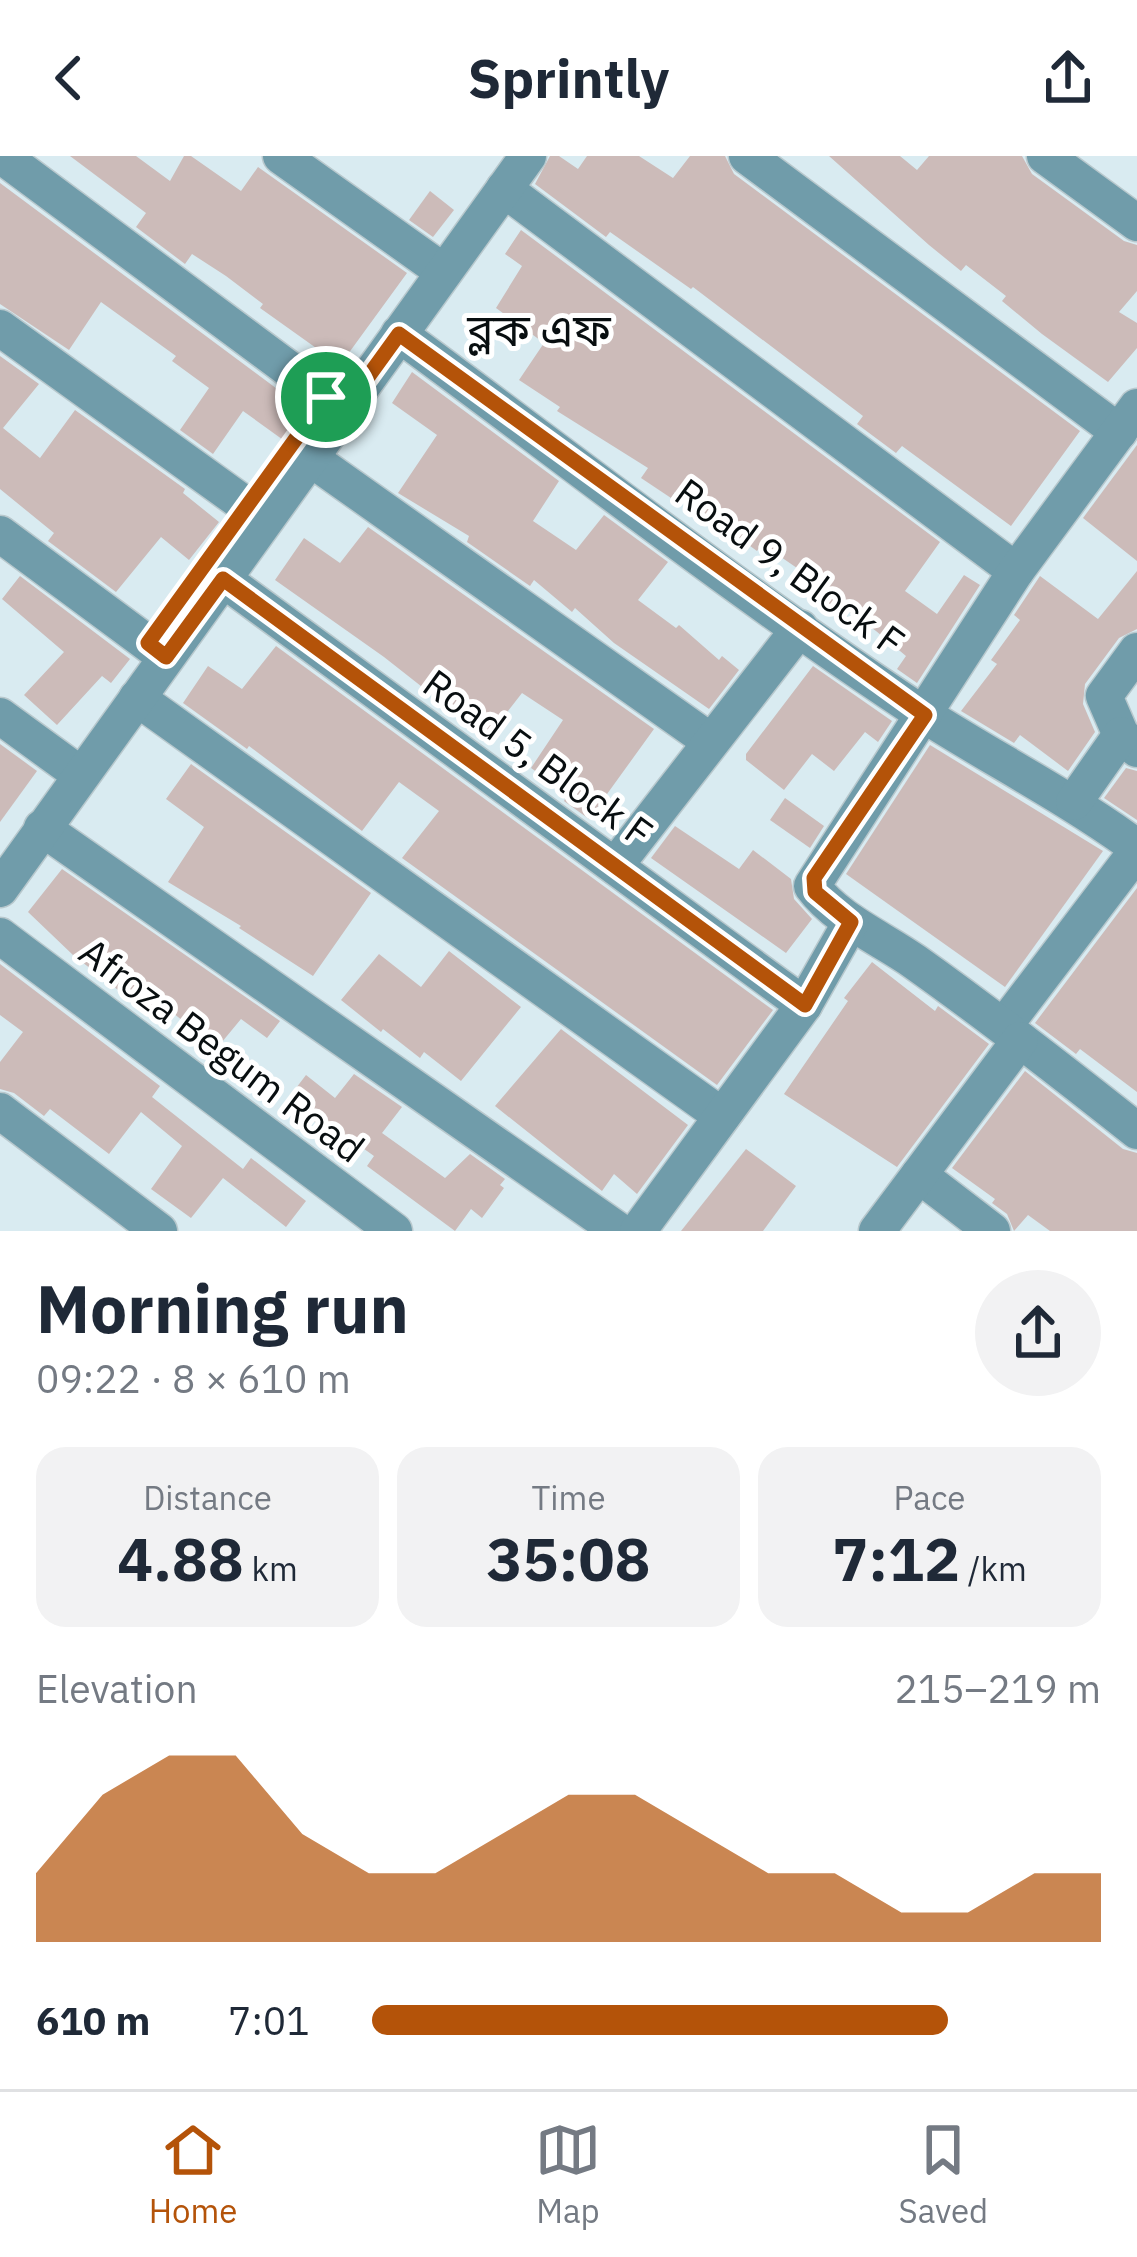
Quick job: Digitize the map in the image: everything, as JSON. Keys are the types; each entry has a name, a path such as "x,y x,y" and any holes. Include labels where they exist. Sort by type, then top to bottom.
{"street":[{"path":"2,156 335,404"},
{"path":"281,156 435,265"},
{"path":"0,889 43,828 72,768 502,172 528,156"},
{"path":"747,156 1128,419 1016,571 814,878 815,892 851,922 877,935 1132,1117"},
{"path":"1045,156 1137,223"},
{"path":"502,172 1016,571"},
{"path":"0,848 137,698 157,650 223,579 256,513 310,458 335,404 399,334 435,265"},
{"path":"0,328 256,513"},
{"name":"Road 9, Block F","path":"399,334 925,715 1074,802 1132,843 1134,855"},
{"path":"310,458 710,741"},
{"path":"0,534 157,650"},
{"name":"Road 5, Block F","path":"223,579 805,1005"},
{"path":"615,866 800,628"},
{"path":"1074,802 1129,742 1104,696 1137,651"},
{"path":"137,698 722,1116"},
{"path":"0,716 72,768"},
{"path":"43,828 619,1231"},
{"path":"877,1231 1134,855"},
{"path":"638,1231 805,1005 851,922"},
{"name":"Afroza Begum Road","path":"0,935 394,1231"},
{"name":"Afroza Begum Road","path":"0,954 367,1231"},
{"path":"0,1112 159,1231"},
{"path":"919,1175 992,1231"}],"building":[{"path":"70,156 136,156 170,181 184,156 191,156 241,191 258,167 407,273 340,365 260,308 263,304 226,276 192,254 185,264 136,227 146,213"},
{"path":"550,156 559,156 578,169 587,156 639,156 673,178 690,156 725,156 734,174 1080,431 1011,526 902,446 896,453 857,424 863,416 693,287 610,232 606,237 535,184"},
{"path":"829,156 900,156 917,170 929,156 1022,156 1032,174 1124,241 1137,245 1137,291 1119,312 1137,323 1137,348 1108,382 1042,334 1002,301 1006,296 966,265 961,271"},
{"path":"0,183 308,412 286,442 243,411 213,454 180,430 209,388 172,361 176,356 101,302 69,350 0,304"},
{"path":"430,191 454,210 433,237 409,220"},
{"path":"521,230 940,542 905,591 937,614 964,575 980,585 917,683 897,669 906,656 876,631 841,606 836,613 804,592 813,579 762,544 757,551 675,492 671,498 641,478 648,468 557,411 560,407 519,380 544,343 496,308 522,266 505,254"},
{"path":"0,356 39,384 3,428 40,458 75,410 185,489 183,493 219,522 189,560 161,537 116,592 48,541 54,533 0,489"},
{"path":"412,372 559,481 533,521 576,550 604,515 668,562 638,600 739,670 709,709 614,643 575,608 572,612 534,580 530,586 467,542 469,536 398,493 437,435 392,403"},
{"path":"1137,445 1137,561 1083,518"},
{"path":"368,527 654,729 589,819 564,801 568,794 531,768 563,720 522,693 487,738 275,580 304,538 340,563"},
{"path":"1137,571 1137,629 1119,638 1085,684 1083,704 1095,732 1068,771 1020,735 1014,743 961,711 997,664 991,660 1020,620 1014,615 1040,576 1098,619"},
{"path":"20,576 130,659 111,683 102,676 57,725 24,695 64,652 2,599"},
{"path":"276,646 773,1010 717,1085 402,858 439,811 399,782 362,831 183,703 208,666 242,689"},
{"path":"813,666 892,721 878,742 865,732 834,771 812,754 784,790 746,760 746,754"},
{"path":"0,744 37,771 0,822"},
{"path":"930,745 1103,851 1005,987 846,874"},
{"path":"191,764 371,893 313,976 168,882 204,827 166,799"},
{"path":"1126,768 1137,771 1137,820 1104,798"},
{"path":"785,798 824,826 810,848 770,820"},
{"path":"675,826 739,869 753,850 791,879 794,899 812,919 786,953 651,858"},
{"path":"62,869 280,1021 267,1038 241,1019 217,1048 173,1013 163,1025 73,955 28,912"},
{"path":"1137,888 1137,1092 1080,1049 1076,1054 1035,1023"},
{"path":"449,951 521,1007 461,1081 424,1052 420,1058 383,1029 381,1032 341,1000 379,954 421,987"},
{"path":"872,962 935,1011 938,1006 989,1044 897,1167 784,1094"},
{"path":"0,964 160,1086 152,1097 243,1169 251,1158 306,1201 286,1227 223,1178 191,1218 151,1189 182,1146 141,1112 109,1154 50,1109 44,1116 14,1093 0,1089 0,1062 23,1032 0,1015"},
{"path":"561,1029 688,1125 637,1194 614,1174 602,1191 495,1106"},
{"path":"1025,1071 1123,1149 1137,1153 1137,1231 1050,1231 1028,1215 1014,1231 1007,1214 992,1203 995,1199 952,1168"},
{"path":"354,1074 402,1107 382,1133 445,1178 470,1154 505,1179 500,1185 504,1188 482,1218 471,1209 455,1231 367,1166 374,1156 339,1131 334,1137 287,1100 306,1075 335,1098"},
{"path":"746,1149 796,1186 763,1231 681,1231"}],"district":[{"name":"ব্লক এফ","path":"539,330"}],"route":[{"path":"399,334 925,715 814,878 815,892 851,922 805,1005 223,579 166,657 148,643 326,397 344,410 399,334"}]}
